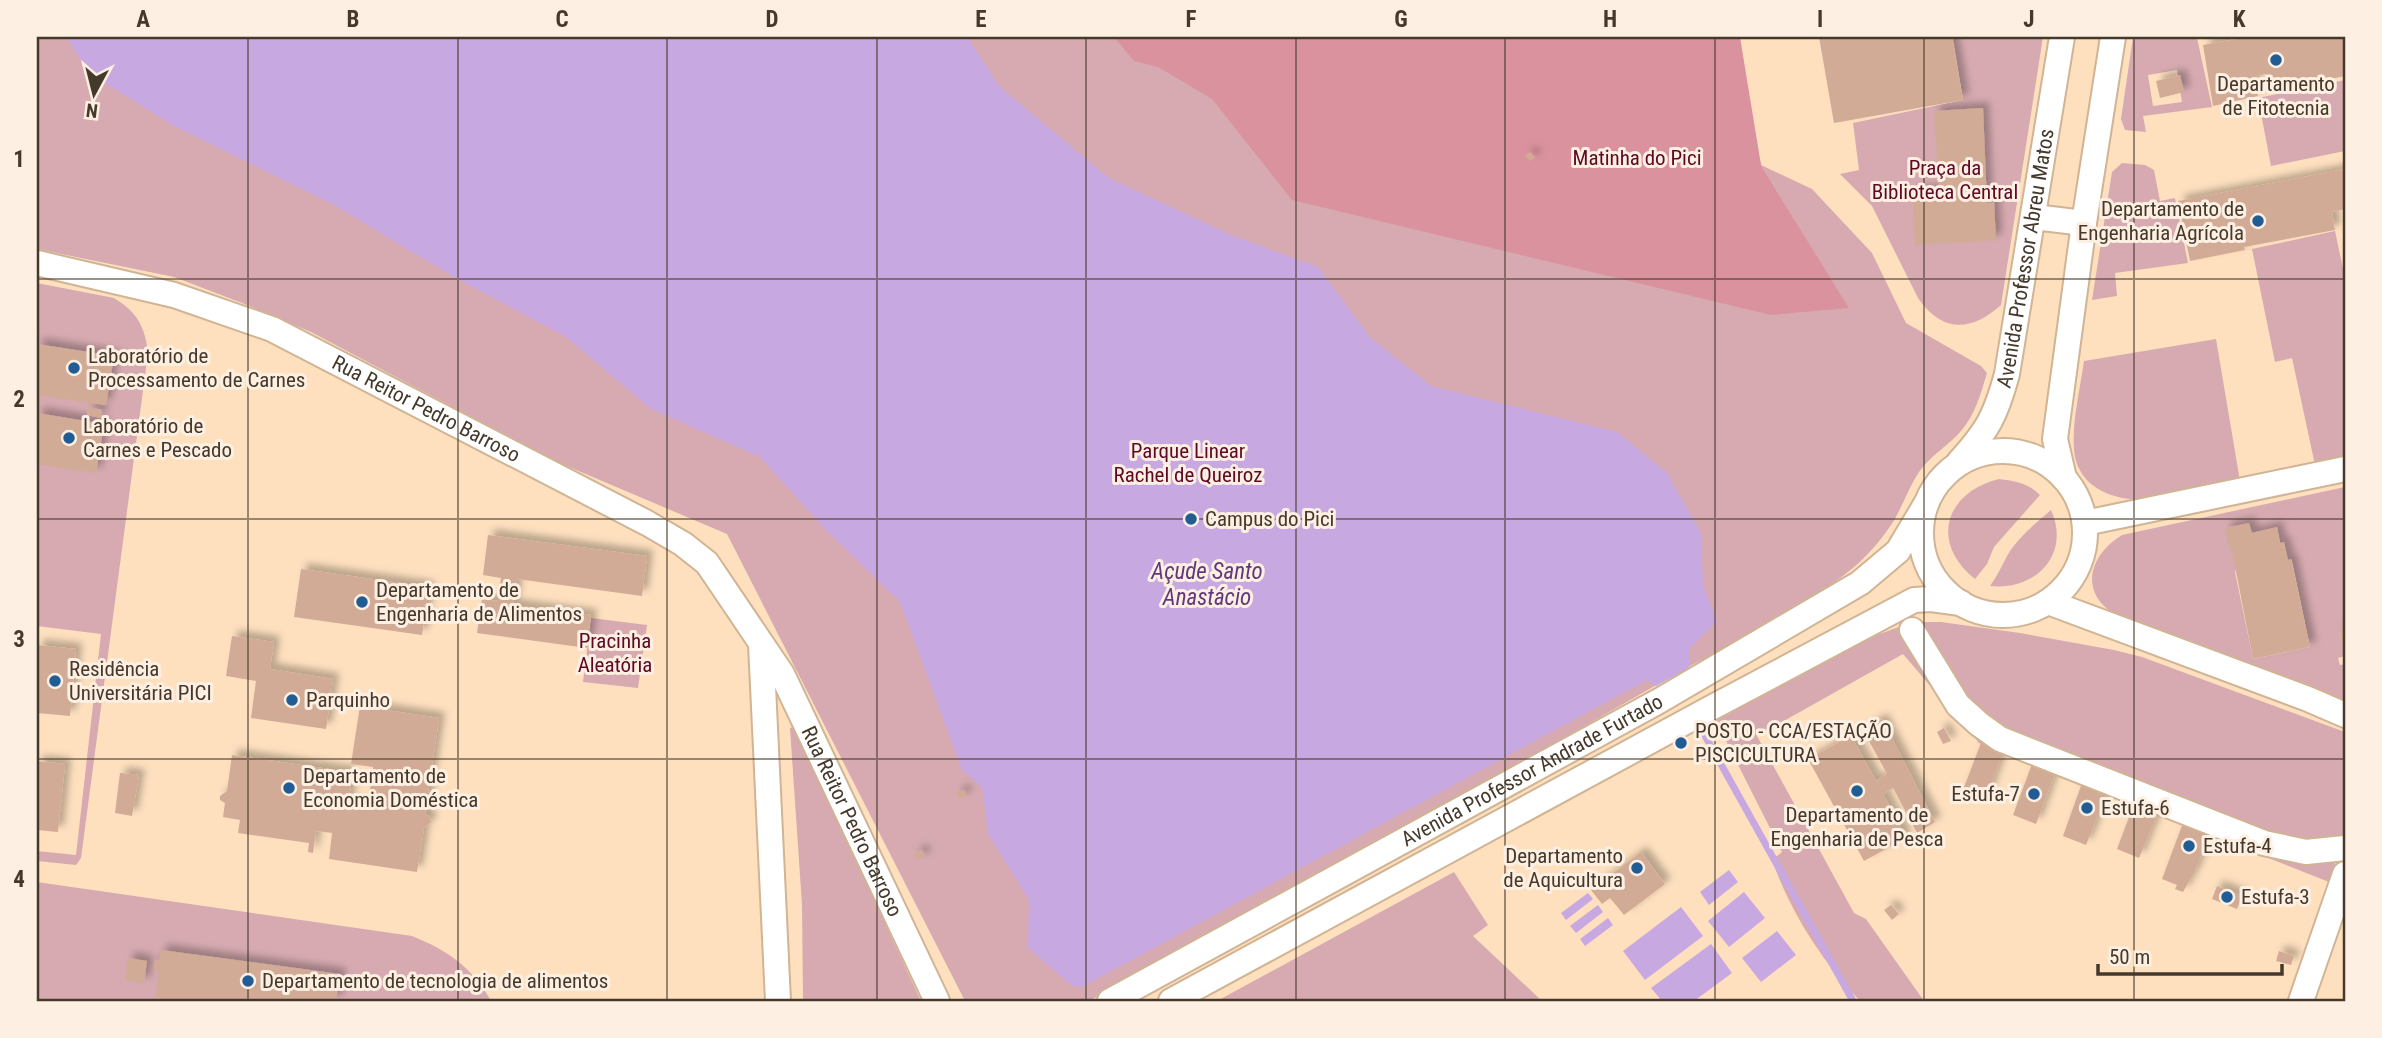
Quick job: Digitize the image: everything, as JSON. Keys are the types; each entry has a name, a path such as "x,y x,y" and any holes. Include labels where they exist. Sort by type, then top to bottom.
{"street":[{"name":"Avenida Professor Abreu Matos","path":"1956,466 1980,438 1998,409 2007,374 2062,37"},
{"path":"2064,478 2055,439 2084,223 2113,37"},
{"path":"2034,217 2084,223"},
{"name":"Rua Reitor Pedro Barroso","path":"37,263 174,295 272,329 648,523 706,563 782,674 937,1001"},
{"path":"2001,451 2024,453 2045,462 2064,478 2078,498 2085,523 2085,547 2077,571 2064,588 2048,602 2013,614 1986,613 1961,603 1940,585 1923,552 1921,528 1926,504 1938,482 1956,466 1978,455 2001,451"},
{"path":"2085,523 2345,470"},
{"name":"Avenida Professor Andrade Furtado","path":"1110,1001 1659,701 1869,576 1898,551 1926,504"},
{"name":"Avenida Professor Andrade Furtado","path":"1171,1001 1914,600 1961,603"},
{"path":"2048,602 2345,715"},
{"path":"1912,630 1958,705 2000,738 2264,843 2306,852 2345,848"},
{"path":"761,643 778,1001"},
{"path":"2301,1001 2345,874"}],"green space":[{"name":"Parque Linear Rachel de Queiroz","path":"37,37 1722,37 1761,165 1812,189 1872,253 1906,323 1981,366 1987,373 1977,404 1966,425 1922,468 1891,525 1863,559 1831,585 1757,628 1755,633 1688,667 1402,830 1089,1001 965,1001 727,534 555,461 311,332 242,303 174,277 37,249","holes":["1762,166 1848,307 1770,193"]},
{"name":"Matinha do Pici","path":"1114,37 1740,37 1761,165 1849,308 1771,315 1292,200 1212,99 1158,67 1134,61"},
{"name":"Praça da Biblioteca Central","path":"1953,37 2043,37 2001,305 1979,320 1957,325 1937,318 1918,298 1872,206 1840,174 1859,170 1853,123 1963,100"},
{"path":"2133,37 2197,38 2212,107 2143,116 2146,132 2125,130 2121,119","holes":["2177,70 2182,102 2153,106 2148,75"]},
{"path":"2345,80 2345,151 2271,166 2258,98"},
{"path":"2122,163 2145,165 2154,170 2160,201 2175,198 2188,263 2115,273 2117,296 2092,300 2112,172"},
{"path":"2335,231 2345,278 2345,458 2315,465 2292,358 2275,362 2252,249"},
{"path":"37,283 114,298 134,314 145,335 148,353 81,858 76,865 37,861 37,851 76,855 101,634 37,626"},
{"path":"2216,339 2240,481 2164,498 2144,499 2107,493 2091,484 2079,468 2074,446 2084,361"},
{"path":"1999,479 2021,483 2040,495 1994,547 1987,564 1975,579 1961,565 1952,550 1948,535 1950,521 1955,507 1966,495"},
{"path":"2345,487 2345,629 2339,631 2345,647 2345,656 2338,658 2340,665 2345,664 2345,704 2113,613 2095,594 2093,572 2103,552 2122,535","holes":["2277,528 2284,561 2292,560 2310,647 2253,659 2235,572 2252,533"]},
{"path":"2051,510 2056,526 2056,541 2053,555 2045,566 2035,576 2022,582 2007,586 1990,586 2016,543"},
{"name":"Pracinha Aleatória","path":"591,618 647,625 638,688 583,682"},
{"path":"1912,622 1941,622 2020,633 2142,657 2345,732 2345,834 2329,882 1979,743 1903,654 1757,736 1854,913 1866,919 1924,1001 1860,1001 1820,952 1788,899 1772,860 1782,852 1716,721 1861,641"},
{"path":"794,727 921,1001 803,1001 802,905 790,728"},
{"path":"1454,872 1488,925 1473,936 1542,1001 1217,1001"},
{"path":"37,882 412,936 436,947 467,969 491,1001 37,1001"}],"water":[{"name":"Açude Santo Anastácio","path":"66,37 967,37 1000,87 1109,178 1231,235 1318,267 1370,337 1431,386 1617,432 1667,473 1701,533 1703,585 1717,621 1689,649 1689,668 1656,686 1647,680 1082,987 1072,986 1028,948 1029,900 988,834 982,788 962,770 900,602 824,528 760,457 651,409 566,337 447,273 332,204 174,126 89,73"},
{"path":"1729,870 1738,882 1709,905 1700,892"},
{"path":"1744,892 1765,918 1729,947 1708,921"},
{"path":"1588,893 1593,899 1566,920 1561,913"},
{"path":"1598,905 1603,912 1576,933 1570,926"},
{"path":"1681,907 1703,936 1645,980 1623,951"},
{"path":"1608,918 1613,925 1585,946 1580,939"},
{"path":"1777,931 1796,955 1761,982 1742,958"},
{"path":"1711,944 1732,973 1694,1001 1662,1001 1651,988"}],"building":[{"path":"1819,37 1952,37 1963,100 1834,123"},
{"name":"Departamento de Fitotecnia","path":"2247,37 2345,37 2345,76 2269,91 2266,74 2254,77 2258,96 2213,106 2203,45"},
{"path":"2180,75 2184,92 2160,98 2156,81"},
{"path":"1983,108 1987,203 1994,202 1996,240 1915,245 1912,192 1939,190 1934,111"},
{"path":"1530,152 1535,157 1530,161 1525,156"},
{"name":"Departamento de Engenharia Agrícola","path":"2345,169 2345,209 2332,212 2335,230 2244,247 2245,250 2190,261 2178,201"},
{"name":"Laboratório de Processamento de Carnes","path":"37,344 114,356 106,405 37,395"},
{"path":"88,407 102,410 101,418 87,415"},
{"name":"Laboratório de Carnes e Pescado","path":"37,413 104,424 96,473 37,464"},
{"path":"2249,523 2252,533 2277,527 2280,543 2284,542 2288,560 2291,559 2310,647 2253,659 2225,528"},
{"path":"488,535 647,556 642,596 517,579 513,605 591,615 587,648 477,633 482,599 498,601 501,578 483,575"},
{"name":"Departamento de Engenharia de Alimentos","path":"301,569 429,587 422,635 294,617"},
{"path":"2345,629 2345,647 2343,648 2339,630"},
{"name":"Parquinho","path":"232,636 274,642 270,669 333,679 326,729 251,718 256,681 226,676"},
{"name":"Residência Universitária PICI","path":"37,645 76,649 70,716 37,713"},
{"name":"Departamento de Economia Doméstica","path":"360,706 439,718 425,814 431,822 424,828 417,872 329,859 332,833 316,831 313,853 308,852 309,843 238,833 240,820 223,817 225,803 220,800 220,796 227,791 232,755 350,772 348,803 368,806 373,767 351,764"},
{"name":"Departamento de Engenharia de Pesca","path":"1882,719 1935,822 1917,833 1893,788 1883,794 1906,838 1864,861 1808,759 1851,736 1876,781 1887,774 1863,730"},
{"path":"1944,728 1951,741 1943,744 1937,732"},
{"path":"1981,743 2003,752 1984,804 1961,795"},
{"name":"Residência Universitária PICI","path":"37,761 65,764 58,832 37,830"},
{"name":"Estufa-7","path":"2032,764 2055,773 2036,824 2013,815"},
{"path":"120,773 139,775 132,816 115,813"},
{"name":"Estufa-6","path":"2082,783 2107,793 2086,845 2063,836"},
{"path":"964,790 966,796 958,799 956,793"},
{"path":"2134,804 2158,813 2139,858 2117,849"},
{"name":"Estufa-4","path":"2183,823 2209,834 2195,871 2183,892 2175,889 2177,885 2162,879"},
{"path":"922,850 925,856 917,860 914,854"},
{"name":"Departamento de Aquicultura","path":"1641,852 1665,884 1624,915 1610,898 1602,904 1591,890"},
{"name":"Estufa-3","path":"2217,886 2242,896 2237,909 2212,899"},
{"path":"1891,905 1899,914 1892,920 1884,910"},
{"name":"Departamento de tecnologia de alimentos","path":"161,950 340,974 336,1001 164,1001 165,999 156,998 159,970 154,969 155,960 159,961"},
{"path":"2279,951 2294,956 2291,965 2276,961"},
{"path":"128,958 147,961 144,983 125,980"}],"waterway":[{"path":"1703,732 1853,1001"}],"place":[{"name":"Departamento de Fitotecnia","path":"2276,60"},
{"name":"Departamento de Engenharia Agrícola","path":"2258,221"},
{"name":"Laboratório de Processamento de Carnes","path":"74,368"},
{"name":"Laboratório de Carnes e Pescado","path":"69,438"},
{"name":"Campus do Pici","path":"1191,519"},
{"name":"Departamento de Engenharia de Alimentos","path":"362,602"},
{"name":"Residência Universitária PICI","path":"55,681"},
{"name":"Parquinho","path":"292,700"},
{"name":"POSTO - CCA/ESTAÇÃO PISCICULTURA","path":"1681,743"},
{"name":"Departamento de Economia Doméstica","path":"289,788"},
{"name":"Departamento de Engenharia de Pesca","path":"1857,791"},
{"name":"Estufa-7","path":"2034,794"},
{"name":"Estufa-6","path":"2087,808"},
{"name":"Estufa-4","path":"2189,846"},
{"name":"Departamento de Aquicultura","path":"1637,868"},
{"name":"Estufa-3","path":"2227,897"},
{"name":"Departamento de tecnologia de alimentos","path":"248,981"}]}
